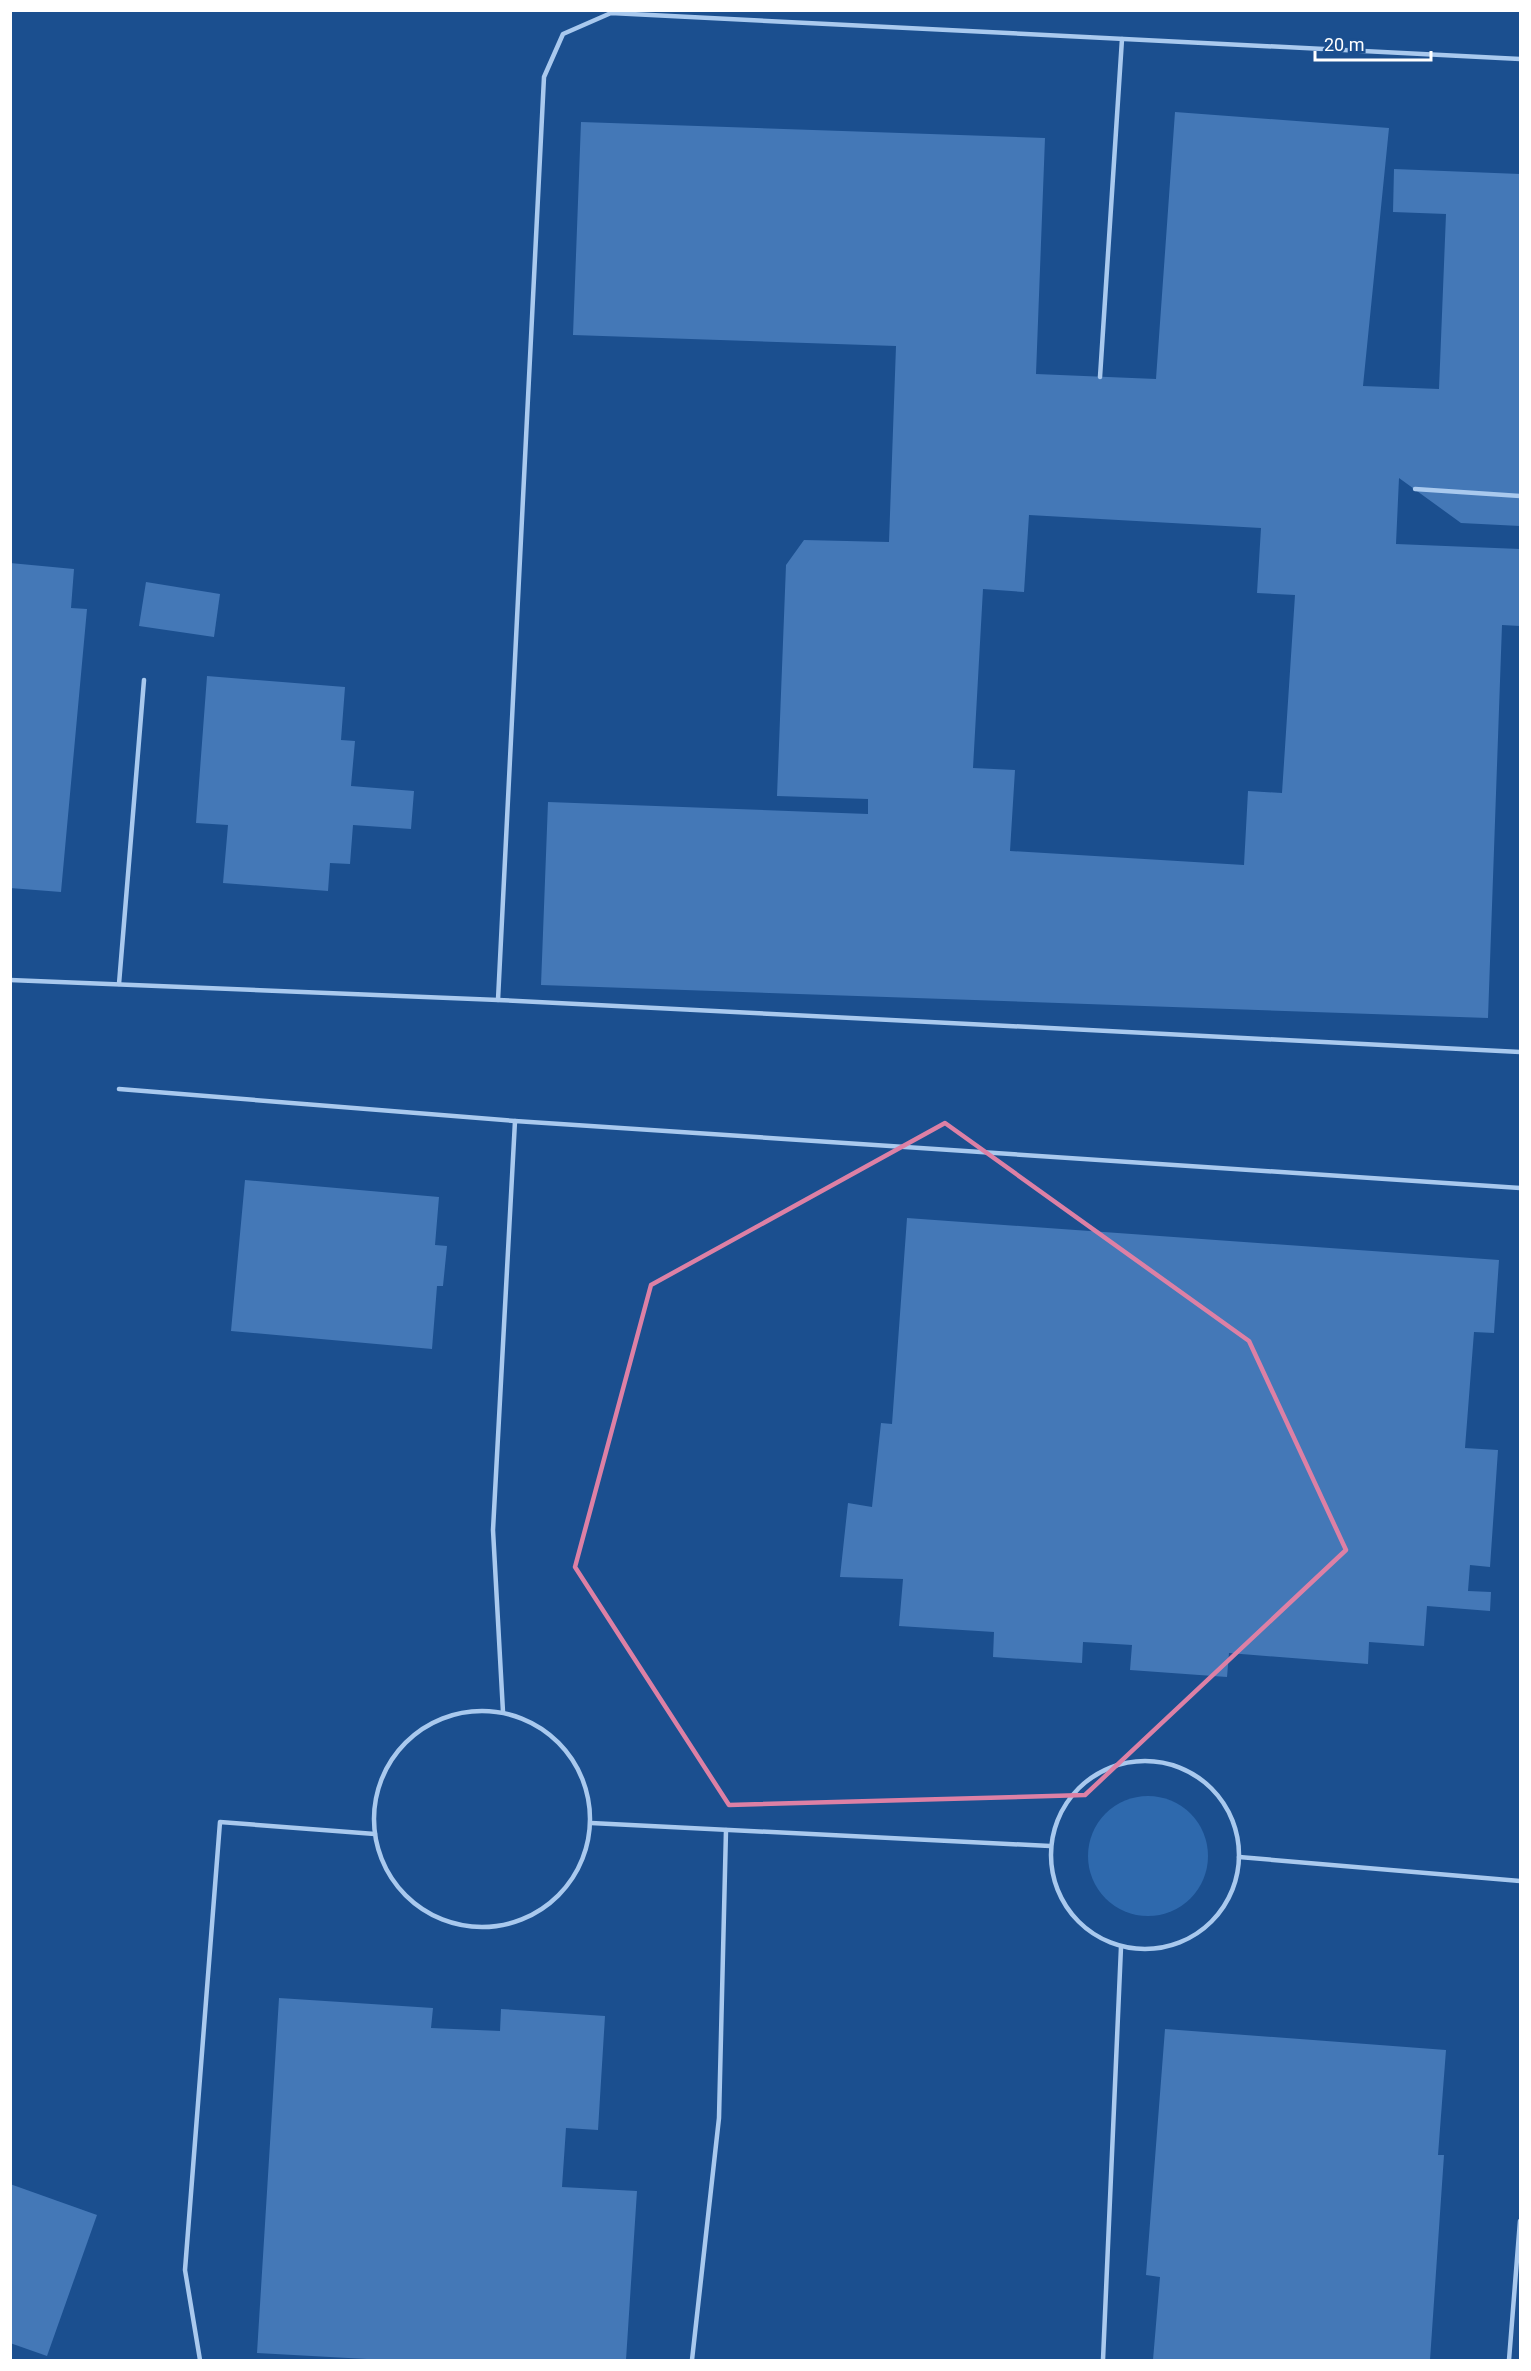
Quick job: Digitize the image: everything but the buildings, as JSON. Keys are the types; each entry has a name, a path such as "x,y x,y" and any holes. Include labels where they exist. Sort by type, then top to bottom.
{"lane":[{"path":"498,1000 544,77 563,34 611,13 1521,59"},
{"path":"1100,377 1122,39"},
{"path":"1415,489 1521,496"},
{"path":"119,984 144,680"},
{"path":"10,980 498,1000 1521,1052"},
{"path":"119,1089 515,1121 1521,1188"},
{"path":"503,1712 493,1530 515,1121"},
{"path":"469,1710 503,1712 532,1722 557,1740 576,1764 588,1792 591,1823 583,1859 565,1889 538,1912 505,1926 470,1928 435,1917 406,1897 385,1868 375,1834 376,1799 387,1767 408,1740 436,1720 469,1710"},
{"path":"1135,1760 1167,1762 1196,1775 1220,1797 1235,1825 1239,1857 1234,1885 1221,1911 1201,1931 1177,1944 1149,1950 1121,1947 1096,1936 1076,1920 1060,1898 1052,1873 1050,1846 1059,1815 1077,1788 1103,1769 1135,1760"},
{"path":"201,2361 184,2270 220,1822 375,1834"},
{"path":"591,1823 1050,1846"},
{"path":"692,2361 719,2118 726,1830"},
{"path":"1239,1857 1521,1881"},
{"path":"1103,2361 1121,1947"},
{"path":"1509,2361 1521,2221"}],"highlighted area":[{"path":"945,1123 1249,1341 1346,1550 1085,1795 729,1805 575,1567 651,1285"}],"shaded area":[{"path":"1148,1796 1171,1800 1190,1814 1204,1833 1208,1856 1204,1879 1190,1898 1171,1912 1148,1916 1125,1912 1106,1898 1092,1879 1088,1856 1092,1833 1106,1814 1125,1800"}]}
